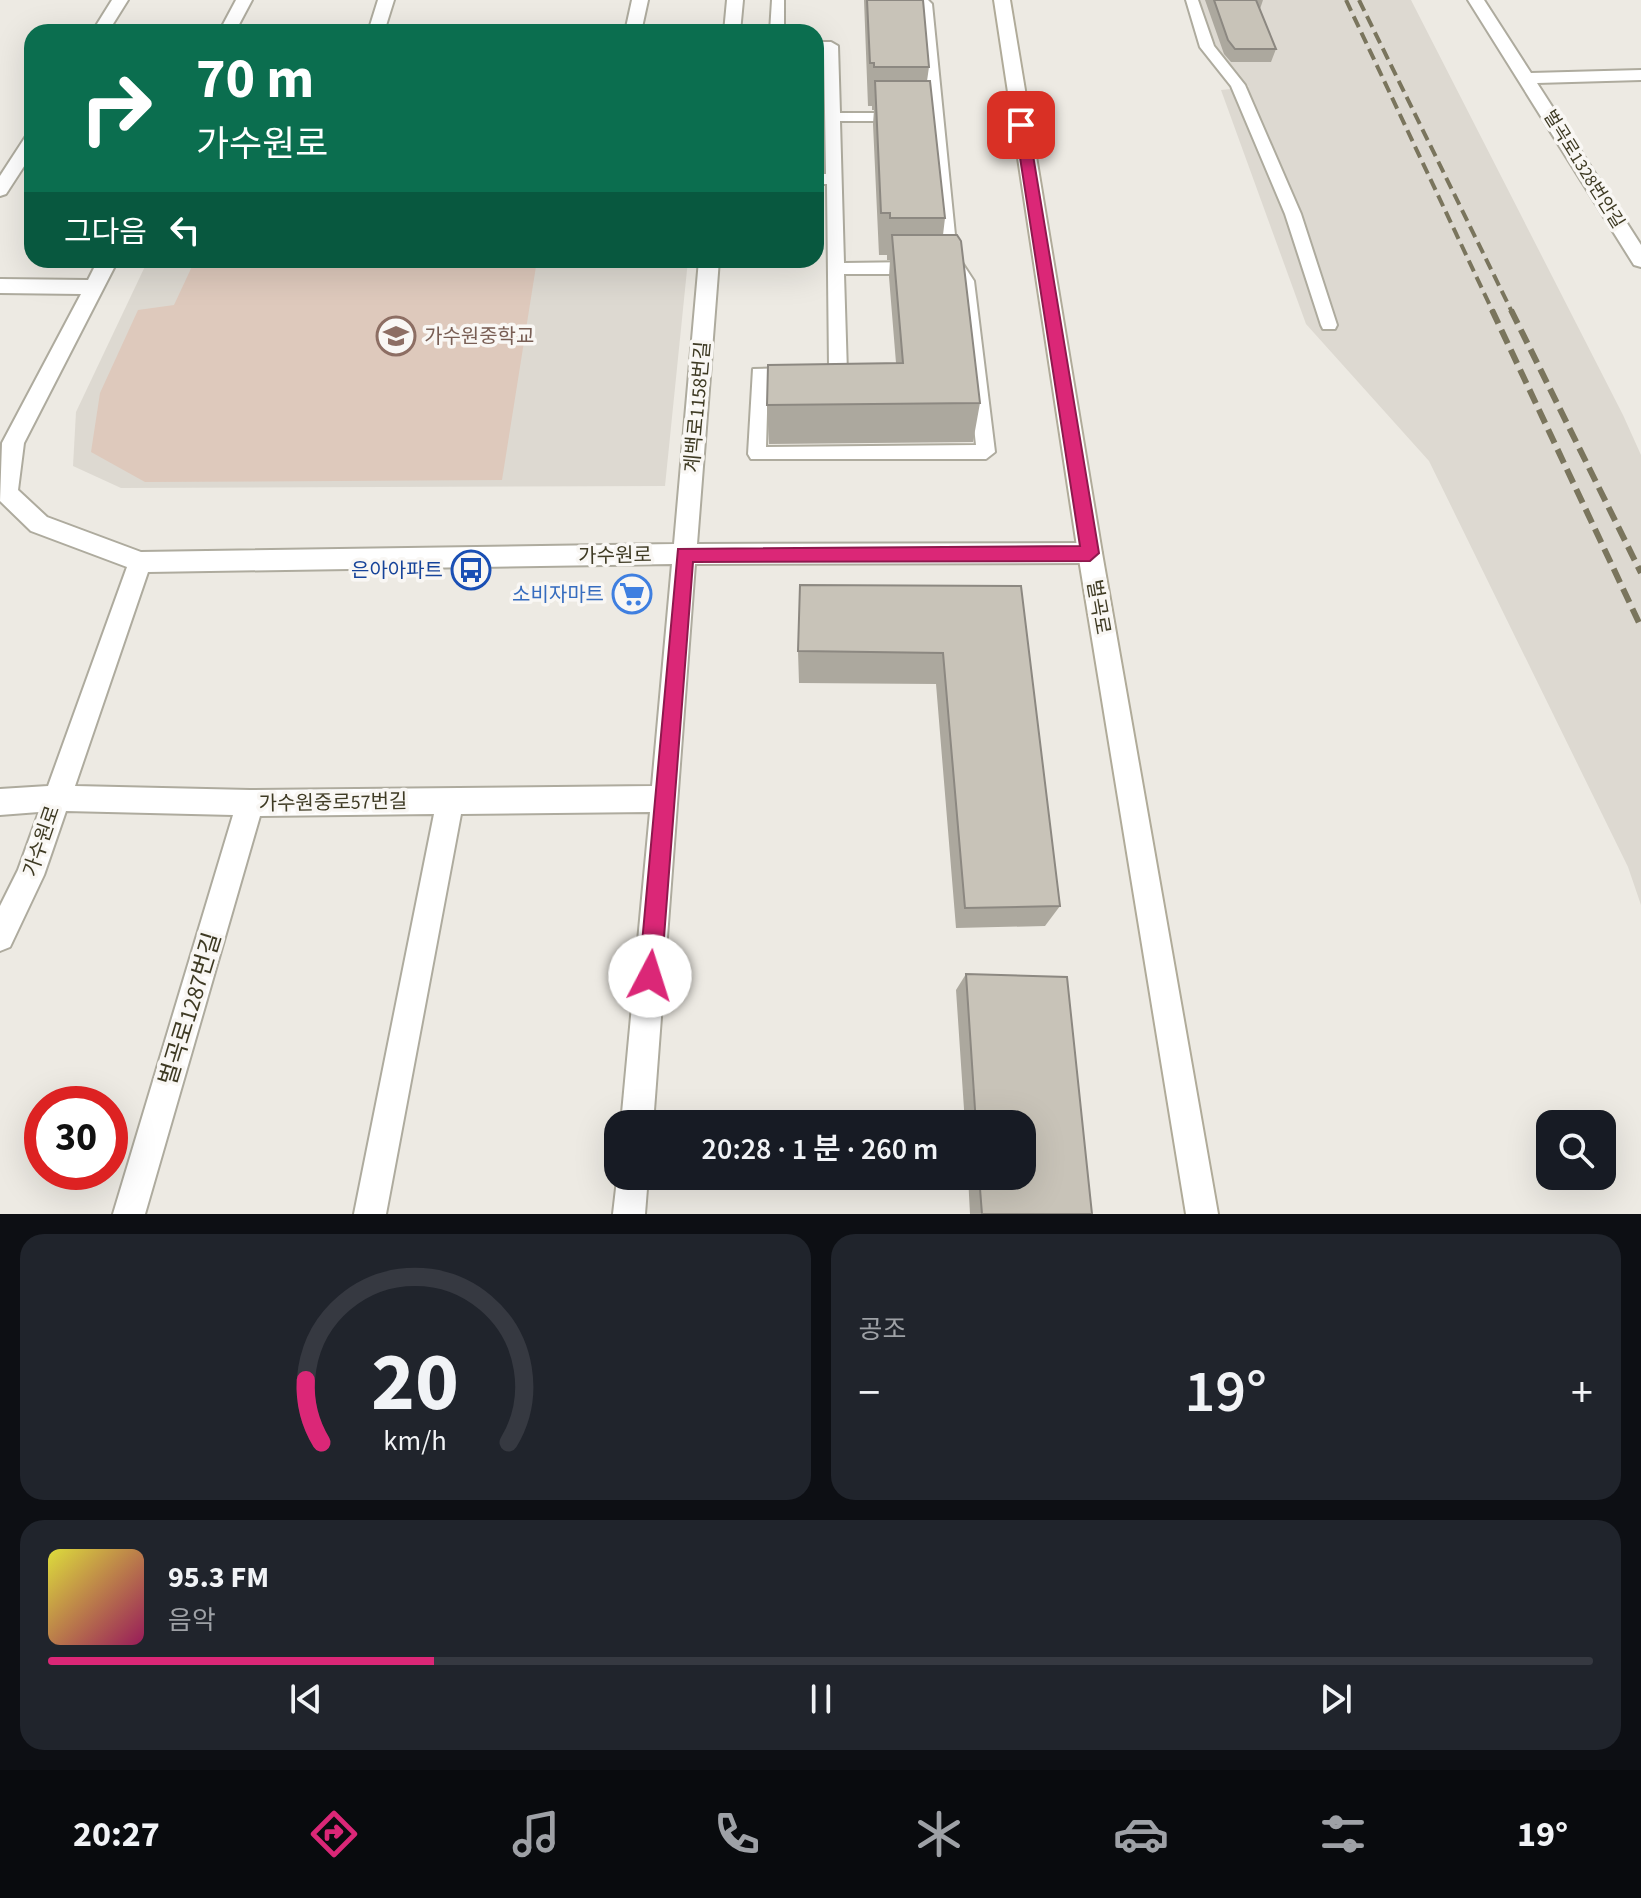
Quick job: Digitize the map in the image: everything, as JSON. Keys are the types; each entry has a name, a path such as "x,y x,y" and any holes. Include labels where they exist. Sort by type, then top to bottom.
{"street":[{"path":"105,24 120,0"},
{"path":"231,24 244,0"},
{"path":"378,24 386,0"},
{"path":"635,24 640,0"},
{"path":"733,24 735,0"},
{"name":"벌곡로","path":"1002,0 1090,553 1202,1214"},
{"name":"벌곡로1328번안길","path":"1476,0 1641,260"},
{"name":"벌곡로1328번안길","path":"1527,78 1641,75"},
{"path":"0,190 24,152"},
{"name":"가수원로","path":"104,268 13,443 6,493 39,524 140,562 684,554 1090,553"},
{"name":"계백로1158번길","path":"638,1110 708,268"},
{"path":"0,286 95,287"},
{"name":"가수원로","path":"0,937 30,875 140,562"},
{"name":"가수원중로57번길","path":"0,802 55,798 250,803 666,799"},
{"path":"370,1214 450,801"},
{"name":"벌곡로1287번길","path":"129,1214 250,803"},
{"path":"629,1214 631,1190"}],"lane":[{"path":"777,24 778,0"},
{"path":"919,0 925,4 949,256 941,268"},
{"path":"1192,0 1207,47 1238,85 1293,214 1329,325"},
{"path":"824,46 831,46 835,269 838,373 759,374 757,454 986,452 966,281 941,268 835,269"},
{"path":"833,117 936,117"},
{"path":"824,179 834,179"}],"shaded area":[{"path":"1198,0 1411,0 1623,415 1641,455 1641,905 1628,867 1429,461 1306,324 1221,90 1249,87 1223,63"},
{"name":"가수원중학교","path":"144,268 687,268 665,486 121,488 73,466 76,412"},
{"name":"가수원중학교","path":"191,268 536,268 502,480 145,482 91,452 100,393 138,310 174,305"}],"building":[{"path":"867,0 923,0 929,67 874,67 874,63 870,63"},
{"path":"1214,0 1256,0 1276,49 1235,49 1228,40"},
{"path":"875,81 930,81 945,218 890,218 890,213 881,213"},
{"path":"892,235 957,235 961,241 980,403 767,405 768,365 903,363"},
{"path":"800,585 1021,586 1060,906 965,908 943,653 798,651"},
{"path":"966,974 1067,977 1092,1214 982,1214 980,1190 1036,1190 1036,1110 975,1110"}],"railway":[{"path":"1346,0 1493,312"},
{"path":"1359,0 1512,312"},
{"path":"1492,310 1641,627"},
{"path":"1511,310 1641,573"}],"place":[{"name":"가수원중학교","path":"396,336"},
{"name":"은아아파트","path":"471,570"},
{"name":"소비자마트","path":"632,594"}],"route":[{"path":"650,976 684,554 1090,553 1021,125"}]}
